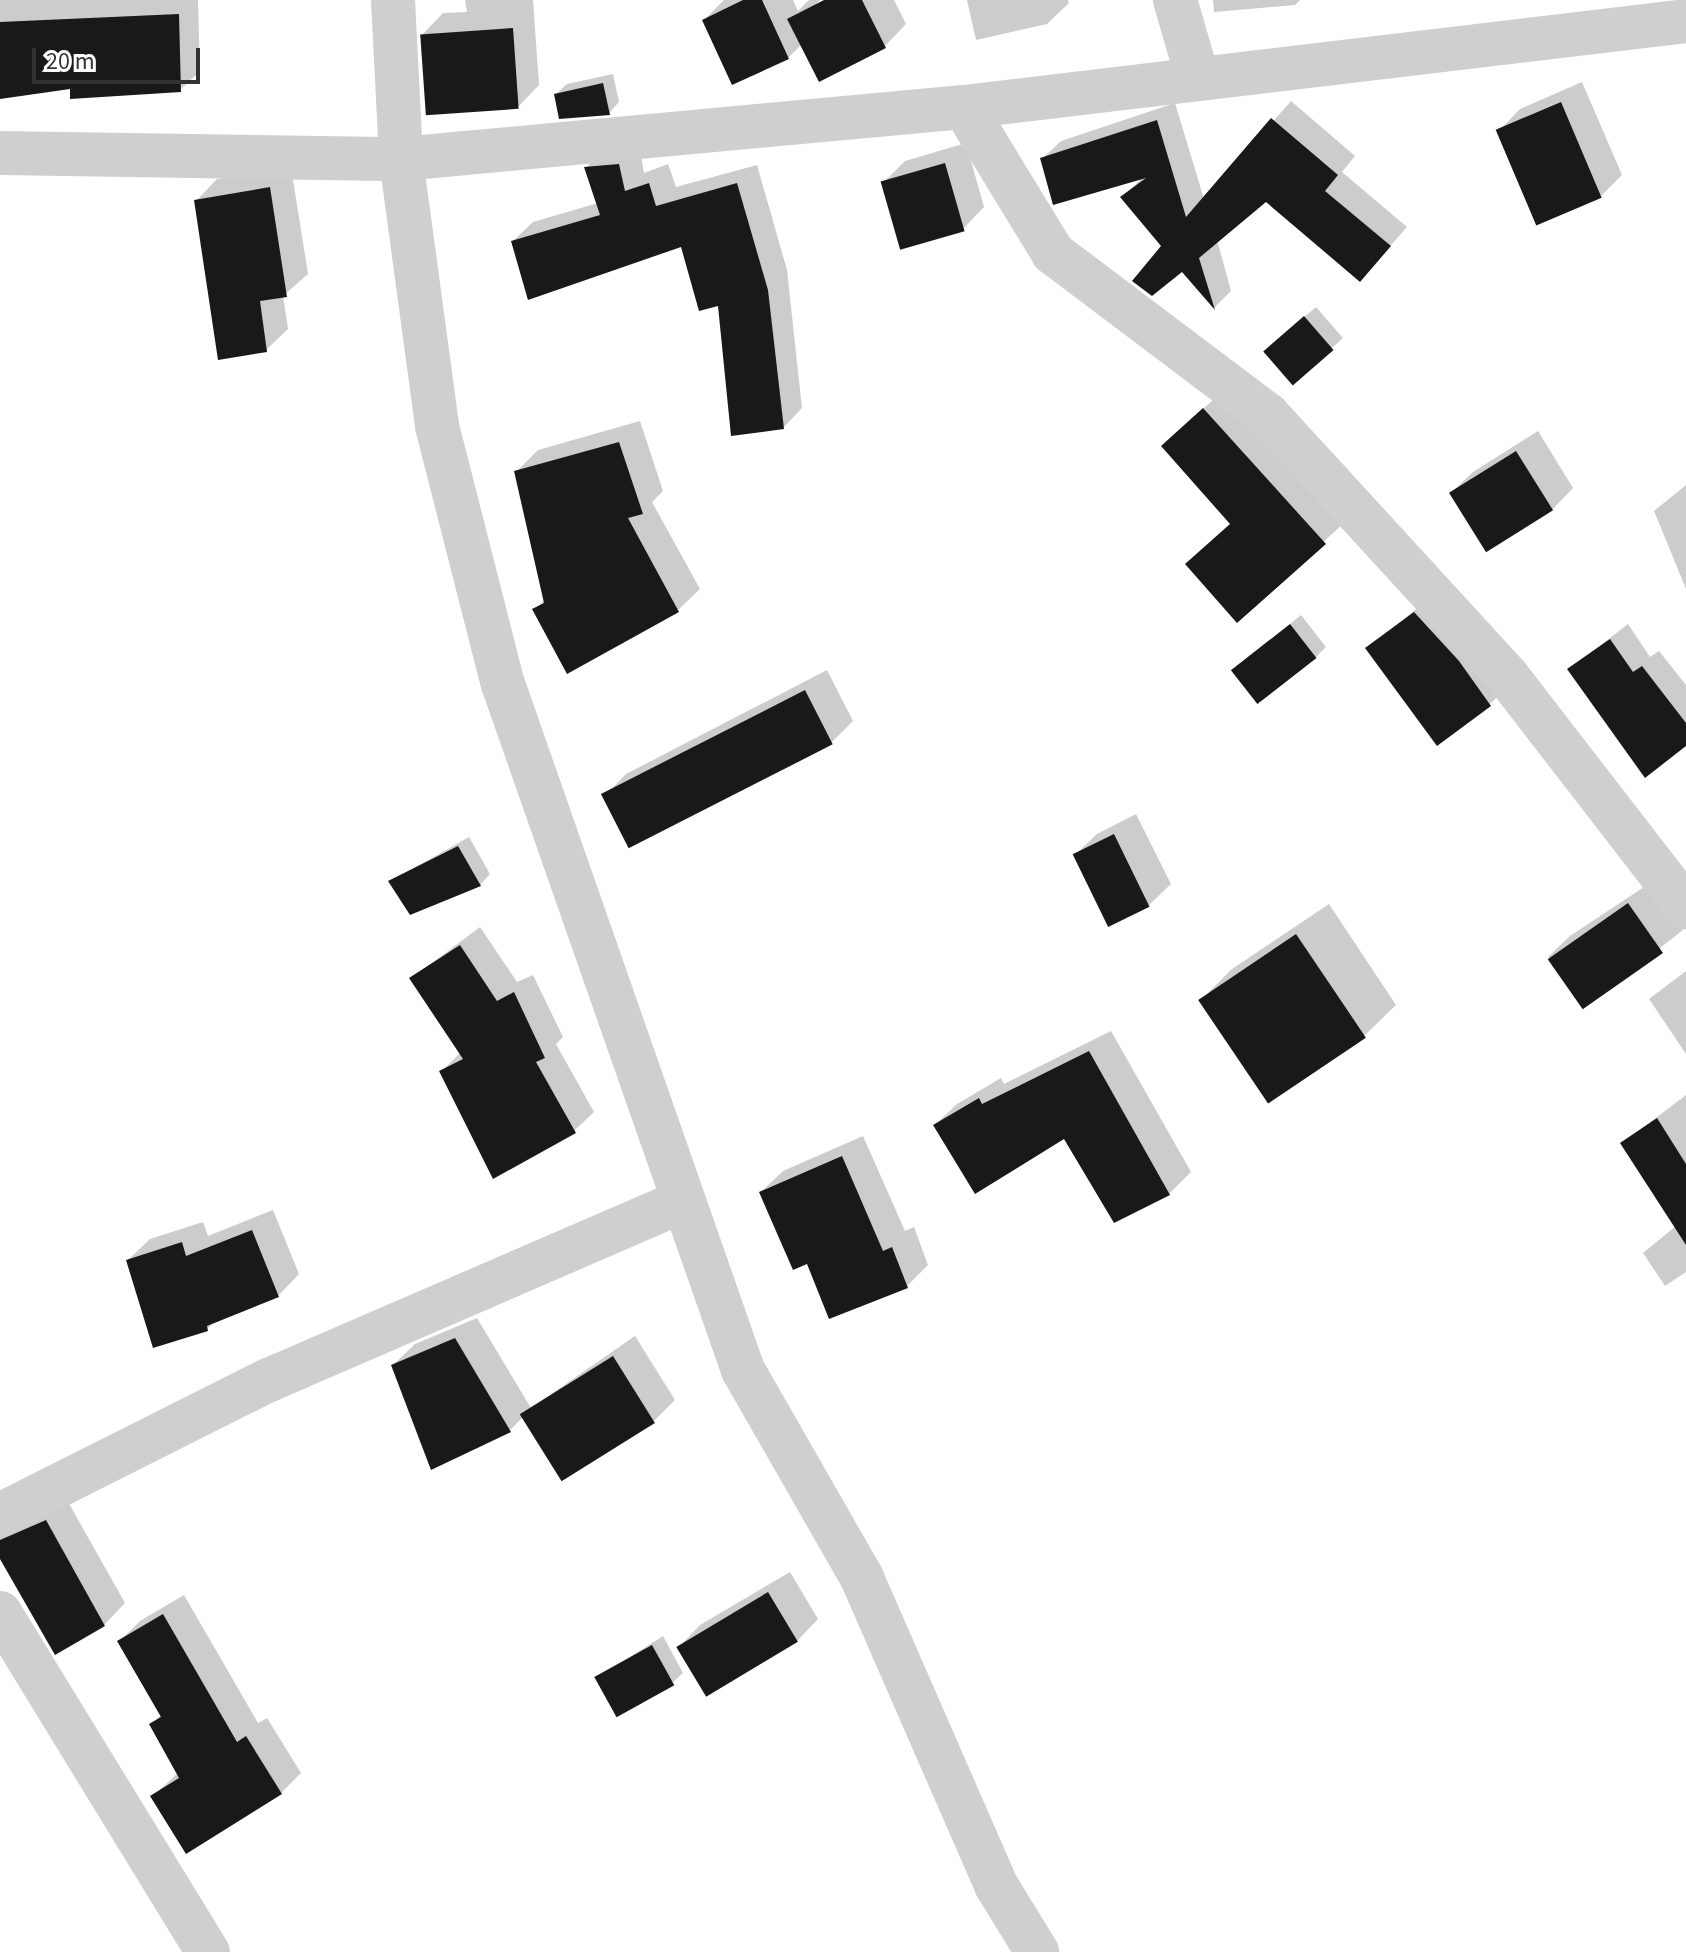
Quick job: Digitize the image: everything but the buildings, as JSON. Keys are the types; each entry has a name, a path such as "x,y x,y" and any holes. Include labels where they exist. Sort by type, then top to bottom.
{"street":[{"path":"393,0 401,159 437,426 476,592 680,1202 743,1370 862,1578 990,1872 1037,1952"},
{"path":"1175,0 1198,79"},
{"path":"0,153 401,159 964,107 1686,21"},
{"path":"964,107 1053,253 1268,415 1508,677 1686,907"},
{"path":"0,1515 269,1380 680,1202"},
{"path":"0,1613 208,1952"}]}
